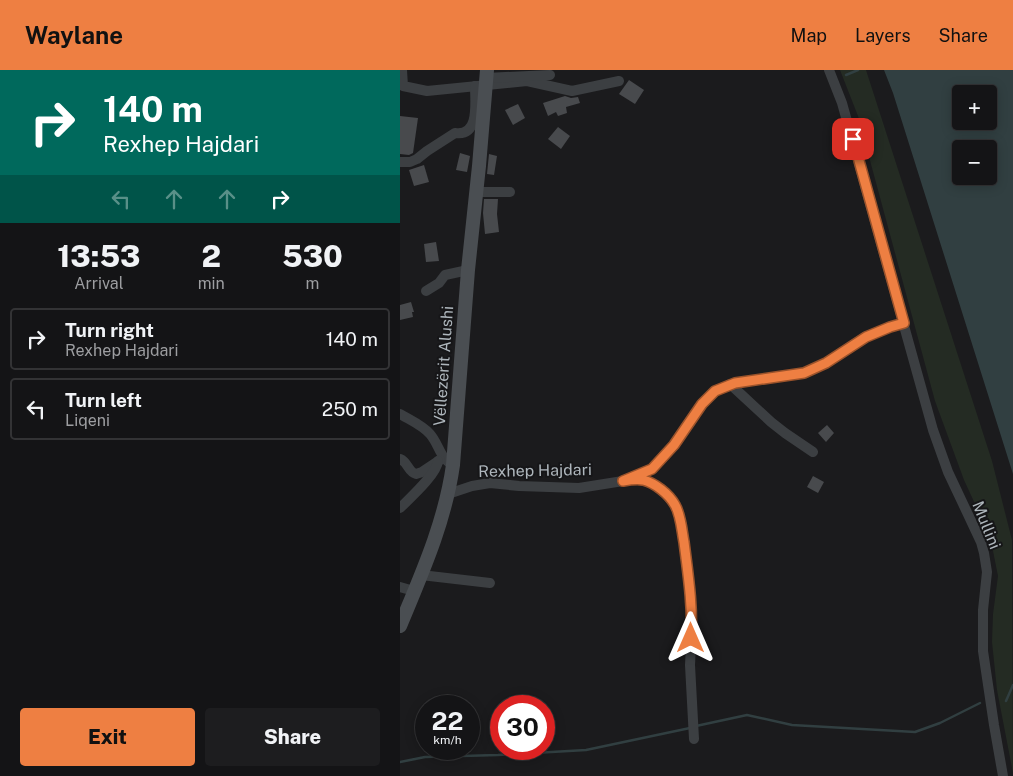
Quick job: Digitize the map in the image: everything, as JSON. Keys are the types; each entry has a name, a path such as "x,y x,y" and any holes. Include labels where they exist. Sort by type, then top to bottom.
{"main road":[{"name":"Vëllezërit Alushi","path":"400,626 431,552 448,494 445,461 468,270 484,80"}],"street":[{"path":"402,70 403,86 427,91 484,80 550,75"},
{"name":"Mullini","path":"829,70 842,103 933,430 948,472 981,542 984,553 987,572 983,610 983,652 1003,776"},
{"path":"484,80 527,81 572,91 619,81"},
{"path":"400,162 410,162 455,133 461,134 468,130 475,116 484,80"},
{"path":"475,192 510,192"},
{"name":"Vëllezërit Alushi","path":"426,290 439,283 445,275 468,270"},
{"name":"Rexhep Hajdari","path":"623,481 652,469 674,445 702,404 715,391 730,384 804,373 826,363 866,337 904,323"},
{"path":"730,384 771,422 813,452"},
{"path":"400,414 426,429 432,436 445,461"},
{"path":"400,459 403,460 411,473 416,474 445,461"},
{"path":"400,508 431,476 438,465 445,461"},
{"name":"Rexhep Hajdari","path":"448,494 472,486 490,483 579,488 641,480 651,483 664,492 676,506 682,526 690,588 692,624 690,665 694,739"},
{"path":"421,574 490,583"},
{"path":"400,587 414,591"}],"shaded area":[{"path":"840,70 866,70 992,461 1012,540 1013,773 997,690 992,642 993,614 998,576 993,551 935,401 858,116"},
{"path":"884,70 1013,70 1013,474 893,93"}],"building":[{"path":"629,80 644,90 635,104 619,94"},
{"path":"565,96 571,98 578,97 580,103 566,107 567,113 558,116 556,112 548,116 543,103"},
{"path":"518,104 525,118 513,125 505,110"},
{"path":"400,116 418,118 413,153 409,155 400,154"},
{"path":"558,127 570,136 561,149 548,139"},
{"path":"460,153 470,156 467,172 456,170"},
{"path":"489,154 497,156 494,175 487,174"},
{"path":"424,165 429,182 414,186 409,170"},
{"path":"484,199 498,199 499,232 485,234"},
{"path":"436,242 439,261 426,262 424,244"},
{"path":"411,302 414,312 412,312 413,317 400,320 400,305"},
{"path":"827,425 834,433 826,442 818,433"},
{"path":"813,476 824,482 818,493 807,487"}],"waterway":[{"path":"846,75 858,70"},
{"path":"1006,701 1013,685"},
{"path":"696,726 747,715 792,725 915,732 940,723 980,703"},
{"path":"400,762 425,757 586,750 690,728"}],"route":[{"path":"691,638 690,588 682,526 676,506 664,492 651,483 641,480 623,481 652,469 674,445 702,404 715,391 735,383 804,373 826,363 866,337 904,323 853,139"}]}
